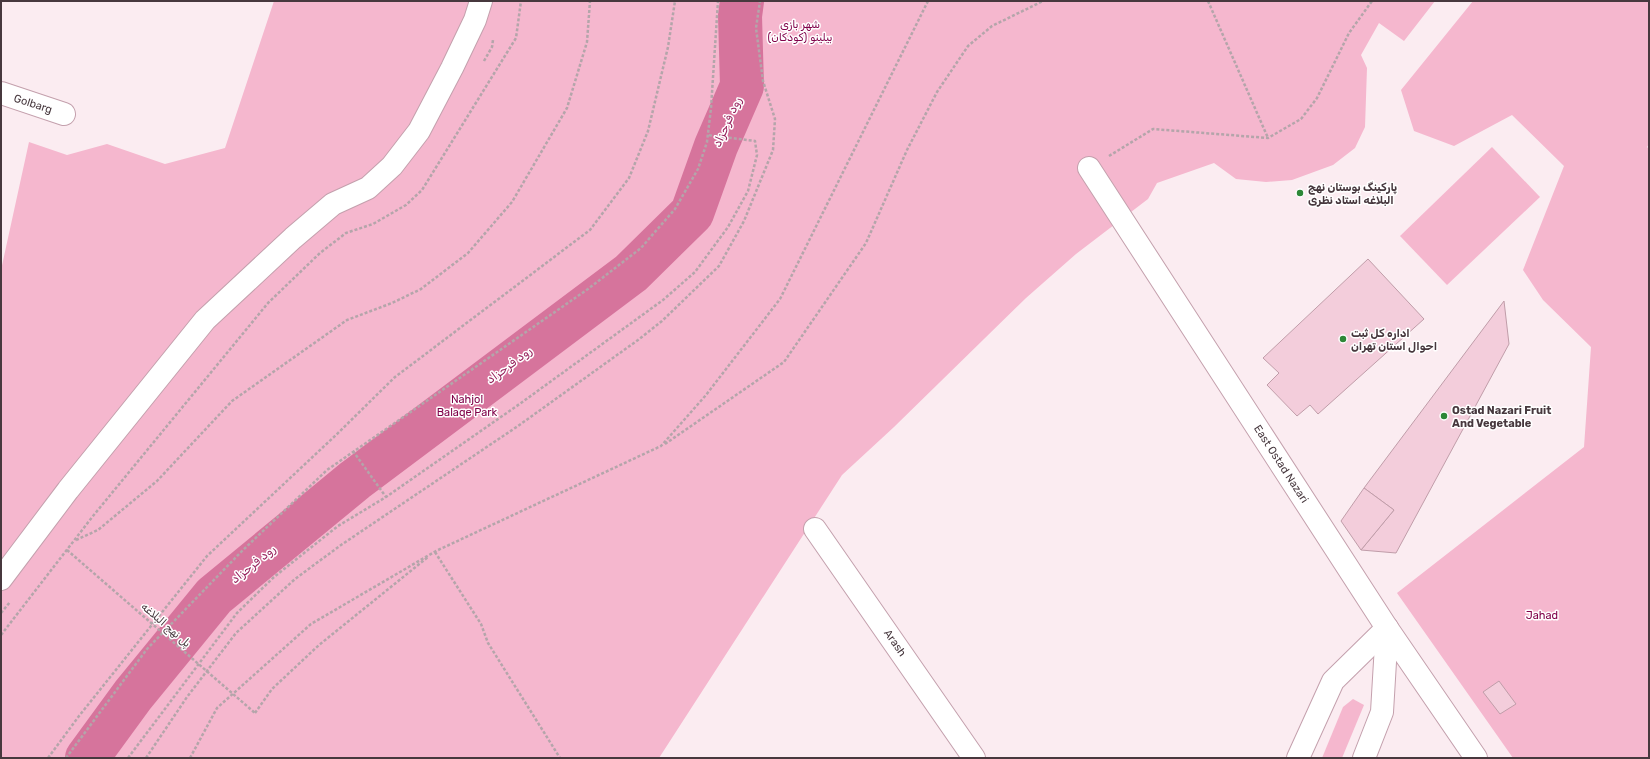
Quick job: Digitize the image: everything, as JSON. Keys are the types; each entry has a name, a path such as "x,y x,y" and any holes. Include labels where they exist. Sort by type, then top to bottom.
{"street":[{"path":"1,579 68,490 205,320 293,238 333,204 368,188 392,166 419,131 475,20 481,1"},
{"name":"Golbarg","path":"1,93 64,114"},
{"name":"East Ostad Nazari","path":"1089,168 1387,628 1476,758"},
{"name":"Arash","path":"816,529 974,758"},
{"path":"1298,758 1333,681 1387,628"},
{"path":"1364,758 1382,712 1387,628"}],"path":[{"path":"1,635 74,540 268,303 320,253 346,233 373,224 406,206 422,190 516,38 521,1"},
{"path":"74,540 98,530 158,481 232,401 347,320 392,303 421,289 468,253 512,202 567,108 587,42 590,1"},
{"path":"48,758 79,716 207,556 336,435 395,377 590,230 629,178 648,131 668,47 675,1"},
{"path":"66,758 147,649 248,545 327,470 588,289 641,248 675,209 698,169 707,142 711,108 718,1"},
{"path":"146,758 187,697 236,633 295,579 353,537 518,426 638,340 662,321 719,266 744,221 773,150 775,119 763,81 756,28 760,1"},
{"path":"662,446 706,394 780,299 928,1"},
{"path":"190,758 217,708 311,624 436,551 662,446 784,362 866,243 908,150 937,92 968,46 992,26 1043,1"},
{"path":"1208,1 1268,138"},
{"path":"1089,168 1153,129 1268,138 1301,119 1317,98 1349,32 1372,1"},
{"path":"480,67 492,47 494,40"},
{"path":"128,758 237,613 274,577 338,526 386,496 520,403 663,300 694,272 728,227 748,191 757,155 755,141 707,135"},
{"path":"354,452 386,496"},
{"name":"پل نهج البلاغه","path":"67,550 255,713 272,690 319,644 436,551"},
{"path":"436,551 481,624 488,643 560,758"},
{"path":"1,613 10,601"}],"green space":[{"name":"Nahjol Balaqe Park","path":"274,1 1435,1 1404,41 1379,23 1361,55 1367,68 1365,127 1355,148 1333,165 1292,180 1266,182 1236,179 1214,163 1157,183 1148,199 1076,254 1026,298 894,427 842,475 659,758 1,758 1,270 29,142 67,155 107,144 165,164 225,148"},
{"name":"Jahad","path":"1473,1 1649,1 1649,144 1647,147 1649,149 1649,758 1513,758 1397,593 1584,447 1591,347 1543,300 1523,270 1564,166 1512,115 1454,146 1414,131 1401,90"},
{"path":"1492,147 1540,197 1447,285 1400,236"},
{"path":"1353,699 1364,705 1342,758 1322,758 1343,707"}],"building":[{"name":"اداره کل ثبت احوال استان تهران","path":"1368,259 1424,319 1318,414 1310,405 1297,416 1267,385 1279,373 1263,358"},
{"name":"Ostad Nazari Fruit And Vegetable","path":"1504,301 1509,344 1396,553 1361,550 1394,510 1364,488"},
{"path":"1364,488 1394,510 1361,550 1341,521"},
{"path":"1499,681 1516,704 1500,714 1483,692"}],"waterway":[{"name":"رود فرحزاد","path":"87,758 133,695 214,596 355,480 631,273 692,213 716,146 742,86 740,16 742,1"}],"place":[{"name":"پارکینگ بوستان نهج البلاغه استاد نظری","path":"1300,193"},
{"name":"اداره کل ثبت احوال استان تهران","path":"1343,339"},
{"name":"Ostad Nazari Fruit And Vegetable","path":"1444,416"}],"park label":[{"name":"شهر بازی بیلینو (کودکان)","path":"800,30"}]}
